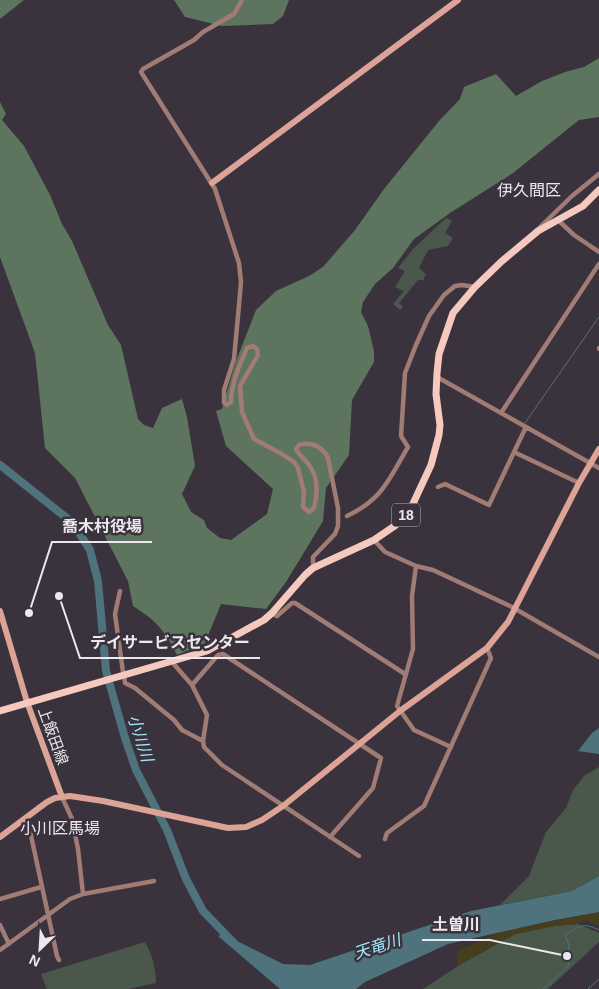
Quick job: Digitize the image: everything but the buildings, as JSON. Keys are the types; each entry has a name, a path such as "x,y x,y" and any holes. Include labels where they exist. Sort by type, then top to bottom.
{"main road":[{"name":"18","path":"0,711 207,651 254,626 272,613 305,575 314,568 374,540 396,526 405,517 431,465 439,436 440,425 436,394 439,354 453,313 475,287 534,234 583,206 599,190"}],"street":[{"path":"242,0 234,14 141,72 212,183 239,263 241,282 234,359 224,390 224,404 226,406 231,402 232,388 243,357 247,348 253,346 257,349 258,355 240,386 242,412 254,439 294,462 298,468 304,492 303,507 309,512 314,508 317,480 311,467 296,449 299,444 317,446 325,452 331,469 339,521 336,534 313,558 313,562"},
{"path":"212,183 458,0"},
{"path":"534,234 536,228 550,215 599,174"},
{"path":"559,220 574,235 599,252"},
{"path":"501,413 599,264"},
{"path":"348,516 376,499 408,447 400,436 405,373 429,316 438,302 455,286 475,287"},
{"path":"437,377 599,468"},
{"path":"438,487 445,484 489,505 526,427"},
{"path":"0,837 47,802 62,797 86,798 220,827 236,828 254,824 283,806 400,711 487,648 508,622 579,483 599,449"},
{"path":"514,452 579,483"},
{"path":"374,540 385,552 416,566 433,570 515,609 599,657"},
{"path":"416,566 412,596 413,649 397,706 414,730 451,746"},
{"path":"120,591 115,614 125,683 174,720 182,730 204,741"},
{"path":"272,613 278,616 292,603 295,603 405,674"},
{"name":"上飯田線","path":"0,611 27,702 62,797"},
{"path":"384,839 387,833 424,806 491,658 487,648"},
{"path":"192,685 218,655 223,654 381,758 373,788 330,837"},
{"path":"172,662 192,685 207,715 204,741 207,751 222,765 359,856"},
{"path":"62,797 72,819 78,849 83,894"},
{"path":"27,817 41,887 59,960"},
{"path":"0,950 70,899 83,894 154,881"},
{"path":"0,899 41,887"},
{"path":"0,925 9,944"}],"green space":[{"path":"0,0 24,0 0,19"},
{"path":"174,0 289,0 283,16 273,24 222,26 185,17"},
{"path":"599,58 599,117 579,120 513,173 450,213 414,239 393,268 375,284 363,302 361,312 368,326 374,351 374,362 352,400 349,455 326,488 323,521 286,582 266,609 221,604 205,643 177,655 159,627 148,616 133,606 128,581 75,478 45,448 35,353 0,257 0,102 6,114 2,120 24,146 50,195 108,325 121,345 138,419 144,425 153,428 162,408 182,399 195,466 182,494 191,512 204,520 207,528 220,538 231,540 267,514 273,489 226,446 216,411 222,409 236,361 256,310 276,291 309,276 323,267 355,230 384,189 439,121 460,99 464,87 496,74 516,96 542,81 584,67"},
{"path":"446,218 452,221 445,233 453,238 448,246 428,250 419,268 426,274 423,280 418,280 399,303 403,307 400,310 393,304 404,291 395,287 405,271 398,268 413,249"},
{"path":"599,767 599,876 572,891 500,905 529,876 546,832 566,808 573,790 584,776"},
{"path":"578,924 599,933 599,942 548,989 423,989 458,966 515,934 554,926"},
{"path":"145,942 153,962 156,983 128,989 47,989 41,974"}],"sand":[{"path":"599,912 599,926 586,920 578,924 554,926 515,934 458,966 457,951 500,932"}],"water":[{"path":"599,728 599,754 578,751 592,733"},
{"name":"天竜川","path":"599,876 599,912 448,944 365,982 356,989 280,989 218,936 223,934 283,964 310,965 471,911 572,891"}],"waterway":[{"path":"525,423 599,317"},
{"name":"小川川","path":"0,465 73,523 90,550 98,581 106,671 136,770 167,830 186,879 203,911 235,944"},
{"path":"543,989 569,965 567,956 569,945 565,935 582,926 589,926 599,930"},
{"path":"588,989 599,979"}],"place":[{"name":"デイサービスセンター","path":"59,596"},
{"name":"喬木村役場","path":"29,613"},
{"name":"土曽川","path":"567,956"}],"district":[{"name":"伊久間区","path":"529,190"},
{"name":"小川区馬場","path":"60,828"}]}
